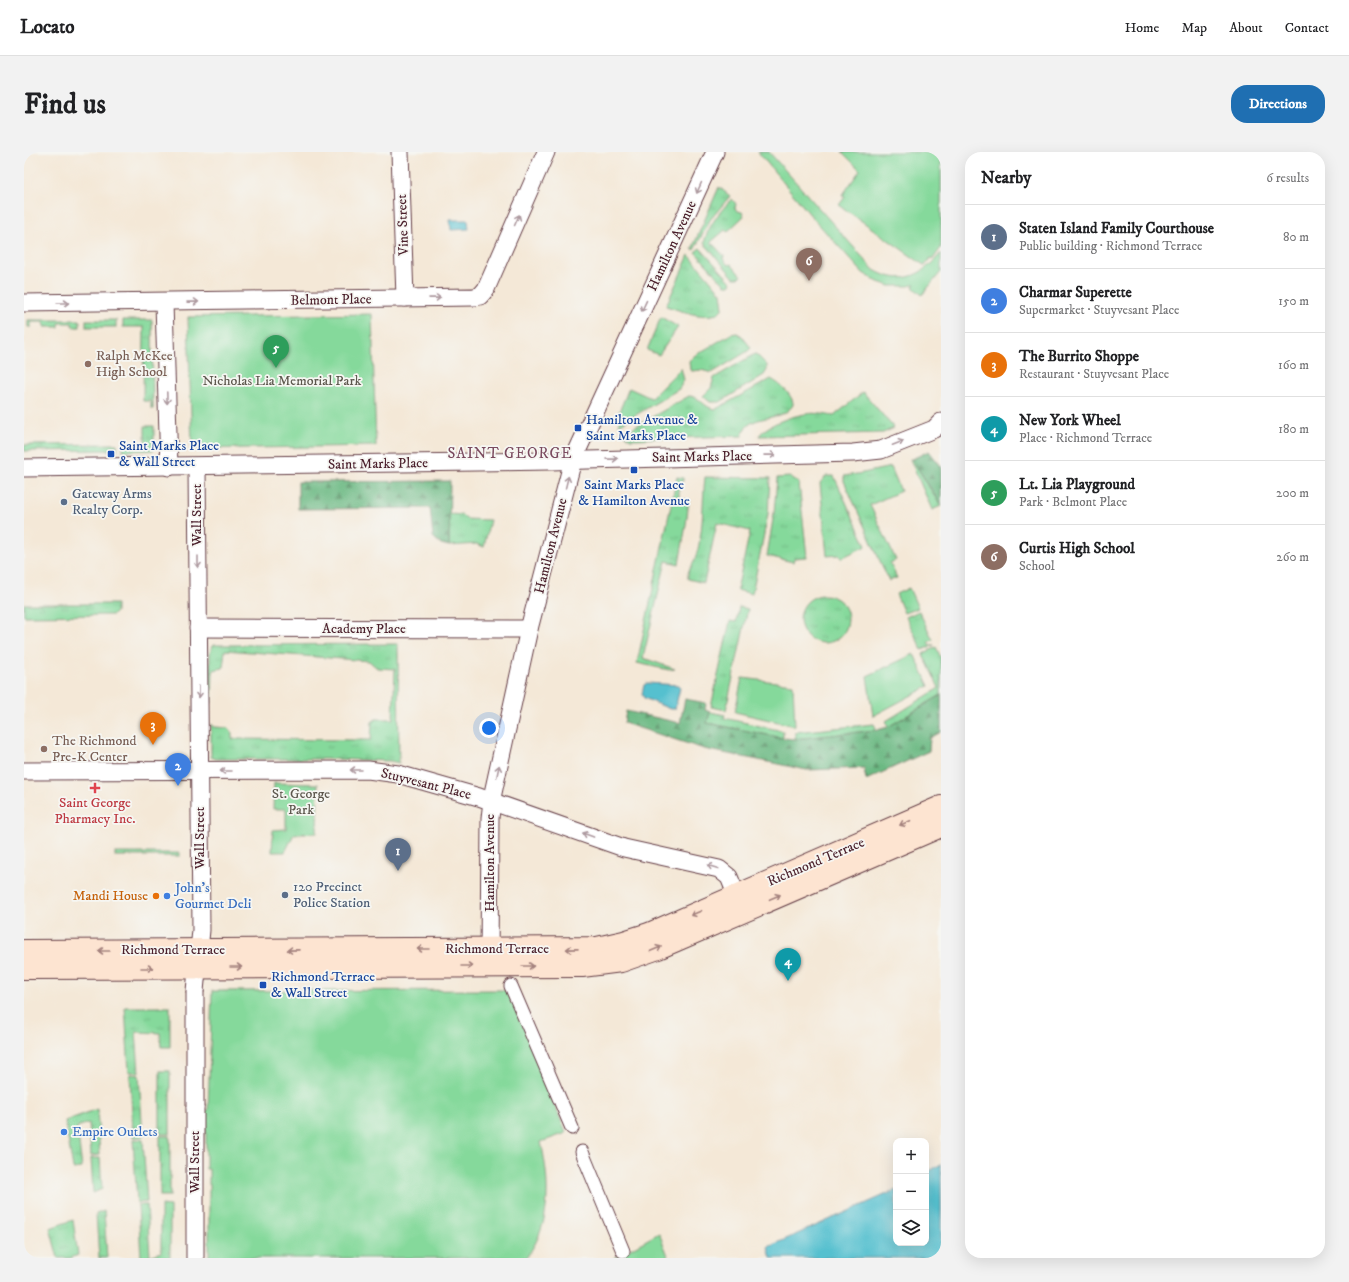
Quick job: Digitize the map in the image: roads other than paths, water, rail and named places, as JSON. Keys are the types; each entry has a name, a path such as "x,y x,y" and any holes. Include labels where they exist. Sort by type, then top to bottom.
{"main road":[{"name":"Richmond Terrace","path":"24,968 198,959 490,958 582,966 621,961 652,950 740,903 941,807"},
{"name":"Richmond Terrace","path":"740,903 941,826"},
{"name":"Richmond Terrace","path":"24,951 198,959"}],"street":[{"name":"Vine Street","path":"400,152 405,298"},
{"name":"Belmont Place","path":"24,303 164,303 480,296 486,289 546,152"},
{"name":"Hamilton Avenue","path":"490,958 491,801 529,629 573,460 715,152"},
{"path":"164,303 169,467"},
{"name":"Saint Marks Place","path":"24,468 197,467 853,453 881,450 939,430"},
{"name":"Wall Street","path":"195,1258 195,991 201,930 197,467"},
{"name":"Academy Place","path":"198,628 529,629"},
{"name":"Stuyvesant Place","path":"24,771 383,772 491,801 624,848 719,869 729,877 740,903"},
{"path":"512,986 572,1128"},
{"path":"582,1152 623,1252"}],"water":[{"path":"450,220 468,220 469,229 451,230"},
{"path":"647,683 679,685 680,688 675,709 670,709 644,698 642,694 644,685"},
{"path":"941,1164 941,1258 771,1258 768,1247 893,1191 893,1246 929,1246 929,1171"}],"place":[{"name":"Curtis High School","path":"809,281"},
{"name":"Ralph McKee High School","path":"88,364"},
{"name":"Lt. Lia Playground","path":"276,368"},
{"name":"Hamilton Avenue & Saint Marks Place","path":"578,428"},
{"name":"Saint Marks Place & Wall Street","path":"111,454"},
{"name":"Saint Marks Place & Hamilton Avenue","path":"634,470"},
{"name":"Gateway Arms Realty Corp.","path":"64,502"},
{"name":"The Burrito Shoppe","path":"153,745"},
{"name":"The Richmond Pre-K Center","path":"44,749"},
{"name":"Charmar Superette","path":"178,786"},
{"name":"Saint George Pharmacy Inc.","path":"95,788"},
{"name":"Staten Island Family Courthouse","path":"398,871"},
{"name":"120 Precinct Police Station","path":"285,895"},
{"name":"Mandi House","path":"156,896"},
{"name":"John's Gourmet Deli","path":"167,896"},
{"name":"New York Wheel","path":"788,981"},
{"name":"Richmond Terrace & Wall Street","path":"263,985"},
{"name":"Empire Outlets","path":"64,1132"}],"district":[{"name":"SAINT GEORGE","path":"510,453"}],"park label":[{"name":"Nicholas Lia Memorial Park","path":"282,381"},
{"name":"St. George Park","path":"301,802"}]}
